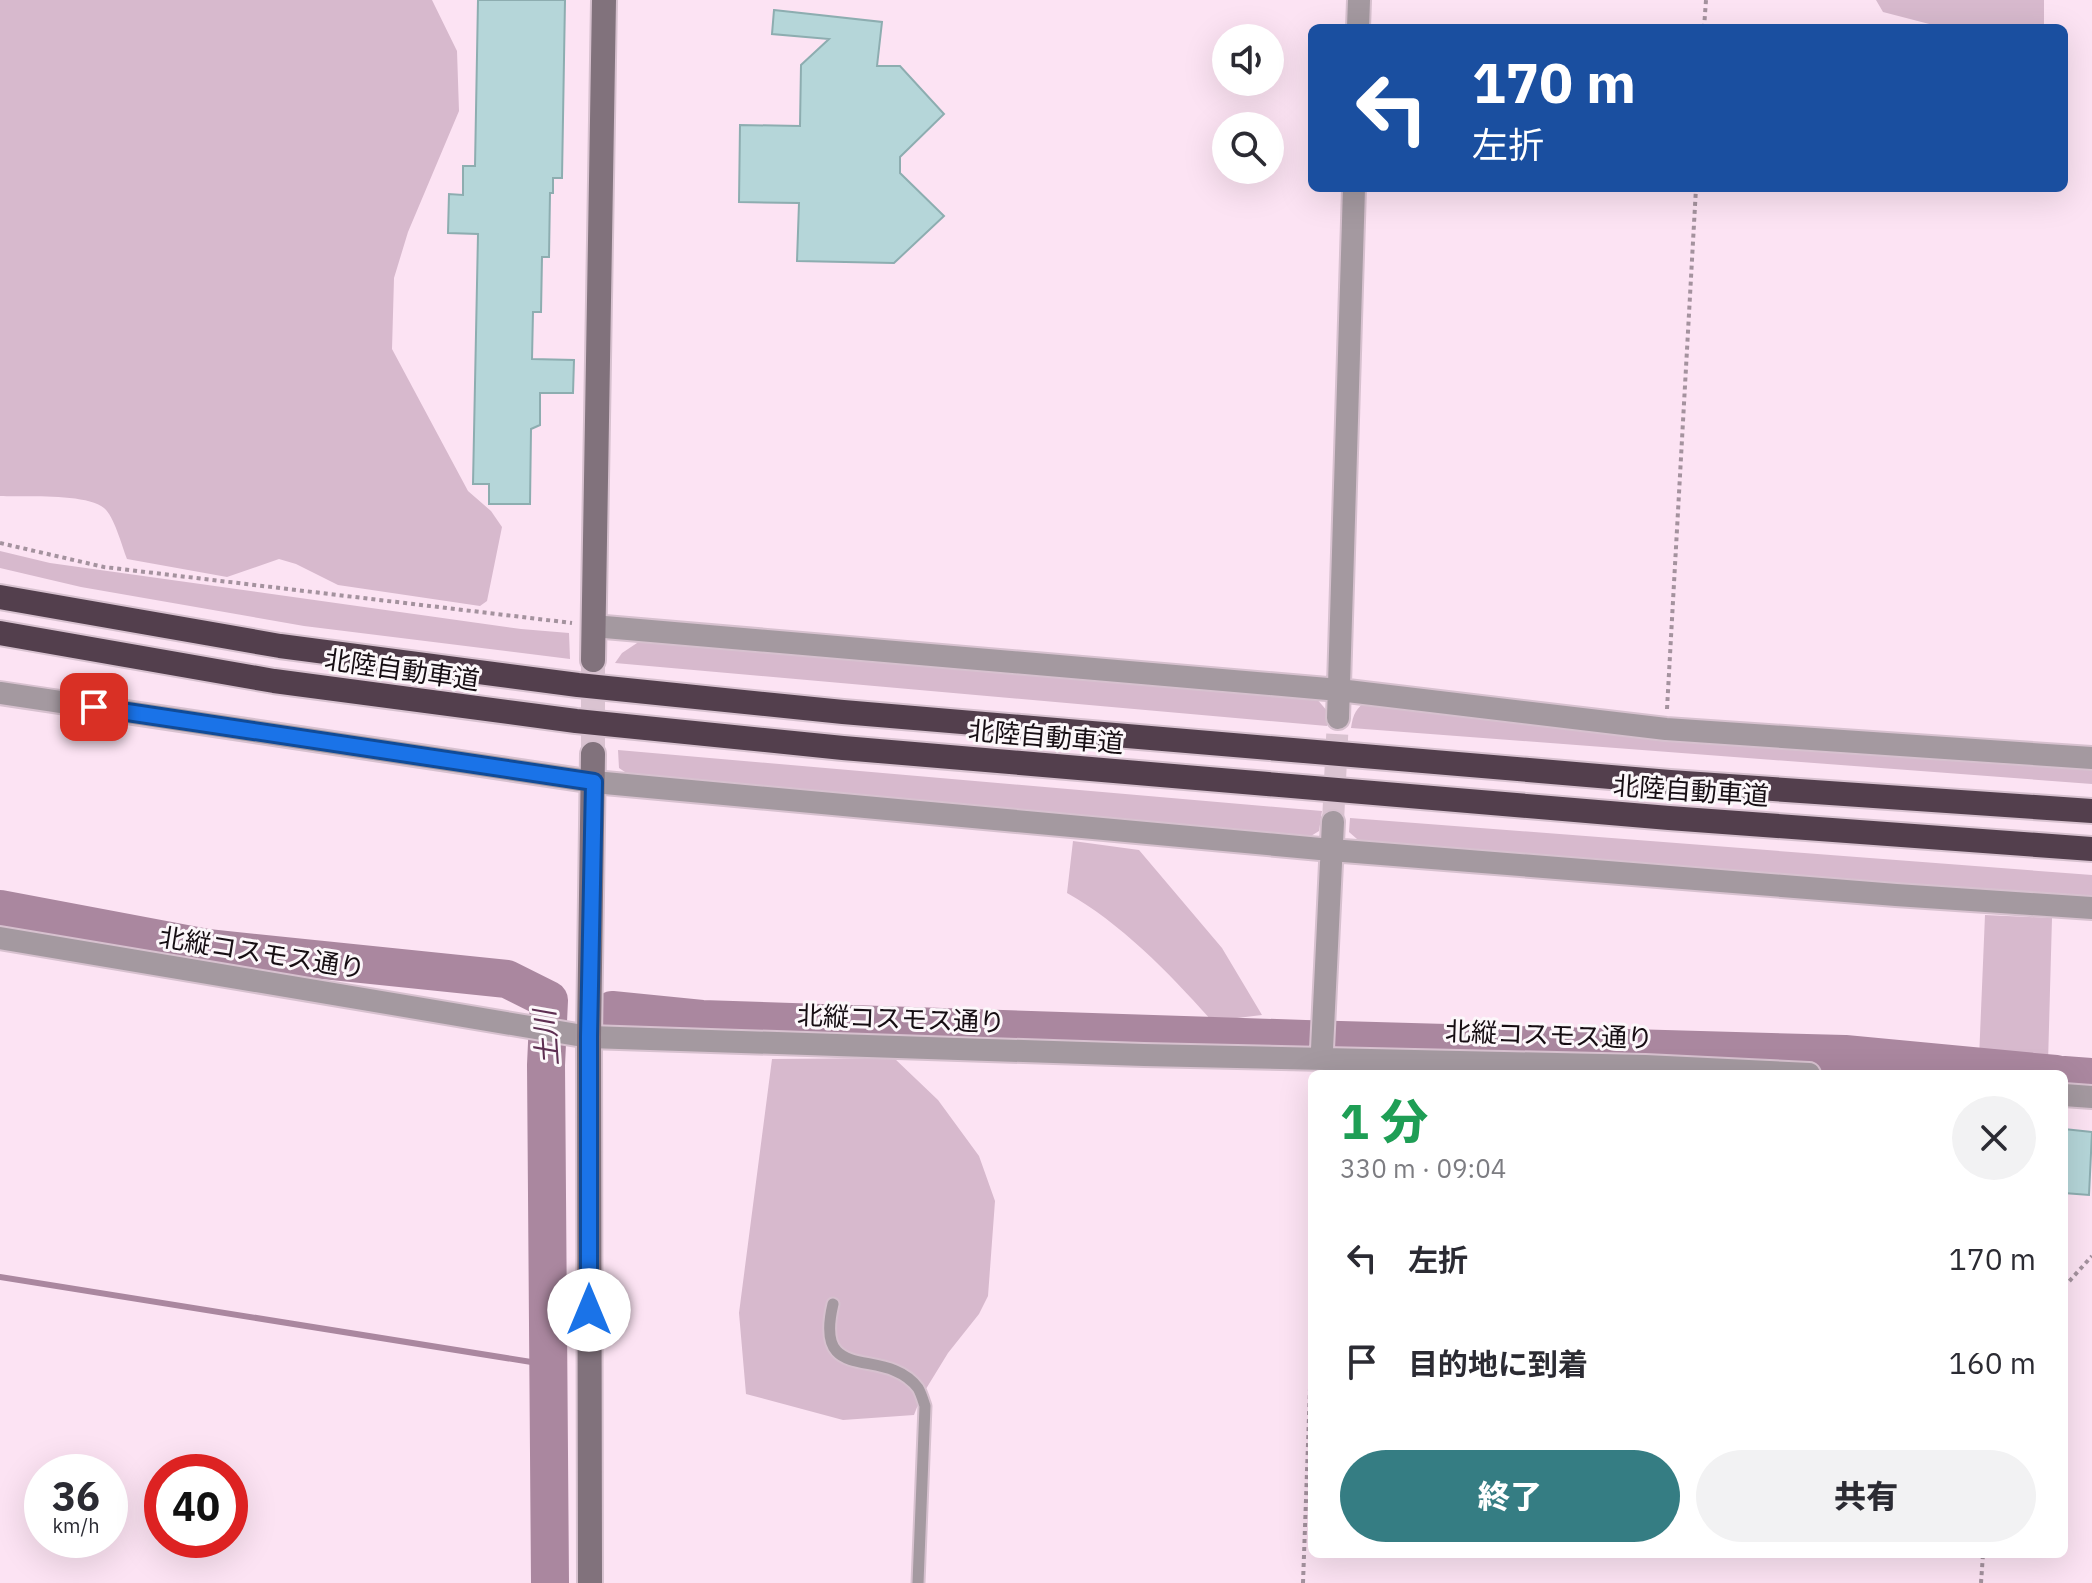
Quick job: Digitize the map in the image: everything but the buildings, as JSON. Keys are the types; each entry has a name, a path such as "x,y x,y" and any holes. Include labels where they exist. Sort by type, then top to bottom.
{"highway":[{"name":"北陸自動車道","path":"0,597 280,646 578,685 843,712 1670,782 2092,811"},
{"name":"北陸自動車道","path":"0,633 274,681 576,721 891,752 1669,818 2092,849"}],"street":[{"path":"593,660 604,0"},
{"path":"1358,24 1359,0"},
{"path":"1338,718 1354,192"},
{"path":"593,626 1339,690 1666,729 2092,758"},
{"path":"0,693 594,782 1331,850 2092,908"},
{"path":"590,1583 584,1036 593,754"},
{"path":"1322,1040 1333,822"},
{"name":"北縦コスモス通り","path":"0,938 584,1036 1727,1070"},
{"path":"2068,1095 2092,1097"}],"lane":[{"path":"833,1304 827,1327 829,1339 838,1353 846,1359 887,1367 904,1376 918,1389 925,1406 918,1583"}],"path":[{"path":"1704,24 1706,0"},
{"path":"1666,729 1696,192"},
{"path":"0,543 104,567 593,626"},
{"path":"2068,1283 2092,1256"},
{"path":"1303,1583 1308,1444"},
{"path":"1981,1583 1983,1558"}],"shaded area":[{"path":"0,0 432,0 457,51 459,111 408,232 394,278 392,349 468,491 491,511 502,527 487,601 480,606 338,585 279,559 227,577 127,559 111,518 104,508 95,503 70,498 0,496"},
{"path":"1876,0 2044,0 2044,24 1929,24 1883,12"},
{"path":"0,551 50,563 521,629 569,633 570,659 304,626 81,587 0,568"},
{"path":"643,639 1316,698 1328,712 1327,726 615,663 622,653"},
{"path":"1368,700 2092,755 2092,784 1351,728 1356,712"},
{"path":"618,750 1322,811 1319,831 1303,841 640,782 619,768"},
{"path":"1350,818 2092,875 2092,898 1365,846 1349,832"},
{"path":"1073,841 1139,850 1222,948 1262,1015 1212,1021 1126,935 1067,893"},
{"path":"1985,915 2052,918 2048,1063 1979,1059"},
{"path":"894,1058 938,1100 979,1156 995,1201 988,1296 979,1314 948,1353 921,1397 914,1415 843,1420 746,1394 739,1313 772,1059"}],"waterway":[{"name":"土川","path":"0,909 207,948 507,979 549,1000 546,1065 550,1583"},
{"path":"612,1010 702,1019 1845,1054 2014,1070"},
{"path":"2068,1075 2092,1077"},
{"path":"0,1277 550,1365"}],"tunnel":[{"path":"593,660 593,754"},
{"path":"1333,822 1338,718"}],"route":[{"path":"94,707 594,782 589,1037 589,1310"}]}
